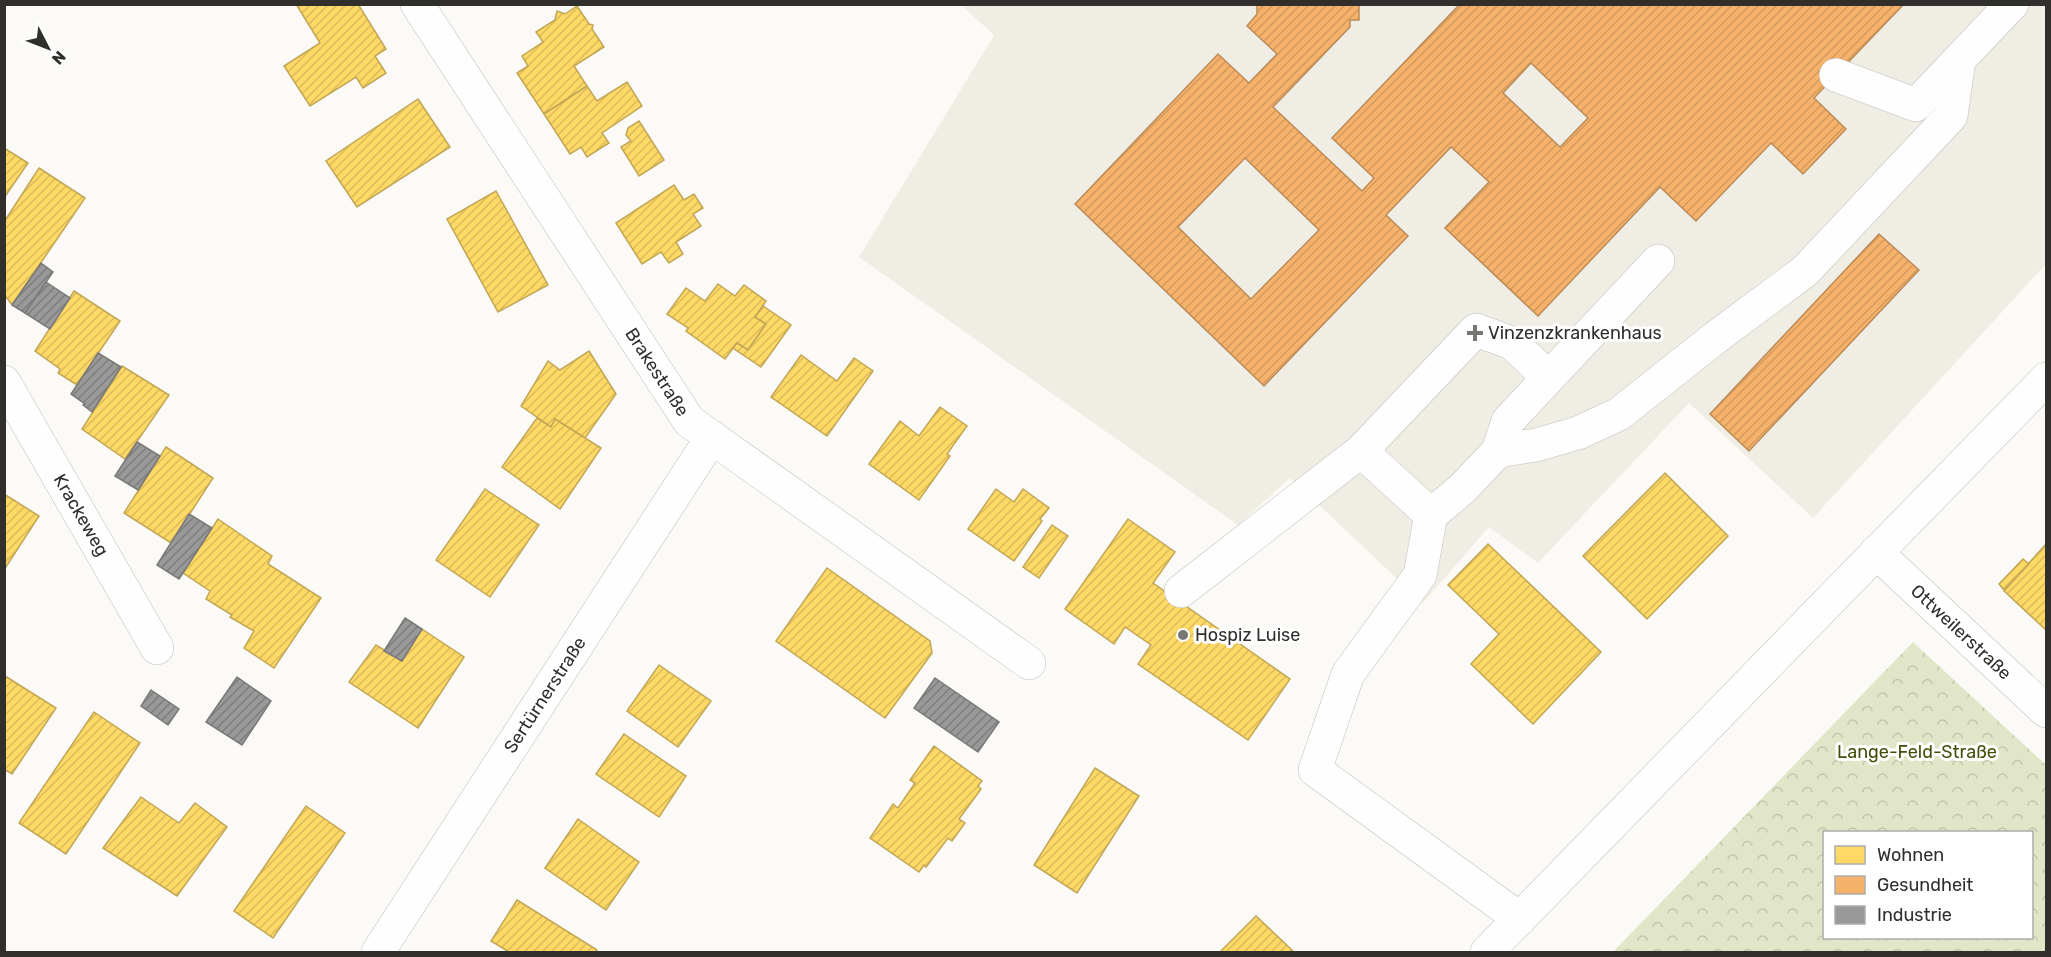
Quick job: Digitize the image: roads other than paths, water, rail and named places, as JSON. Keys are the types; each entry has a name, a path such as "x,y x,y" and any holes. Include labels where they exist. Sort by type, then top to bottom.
{"street":[{"name":"Brakestraße","path":"417,4 689,421 1029,663"},
{"path":"1836,75 1916,105 2012,4"},
{"path":"1498,451 1536,445 1578,433 1619,414 1805,271 1951,116 1959,60"},
{"path":"1520,919 1315,770 1348,674 1420,575 1431,515 1463,488 1498,451 1508,421 1658,261"},
{"path":"1180,591 1361,451 1476,330 1512,343 1548,378"},
{"path":"1488,952 2046,379"},
{"name":"Krackeweg","path":"4,382 157,648"},
{"name":"Sertürnerstraße","path":"387,949 712,437"},
{"path":"1361,451 1431,515"},
{"name":"Ottweilerstraße","path":"1876,552 2046,711"}],"place":[{"name":"Vinzenzkrankenhaus","path":"1475,333"},
{"name":"Hospiz Luise","path":"1183,635"}],"park label":[{"name":"Lange-Feld-Straße","path":"1917,752"}]}
